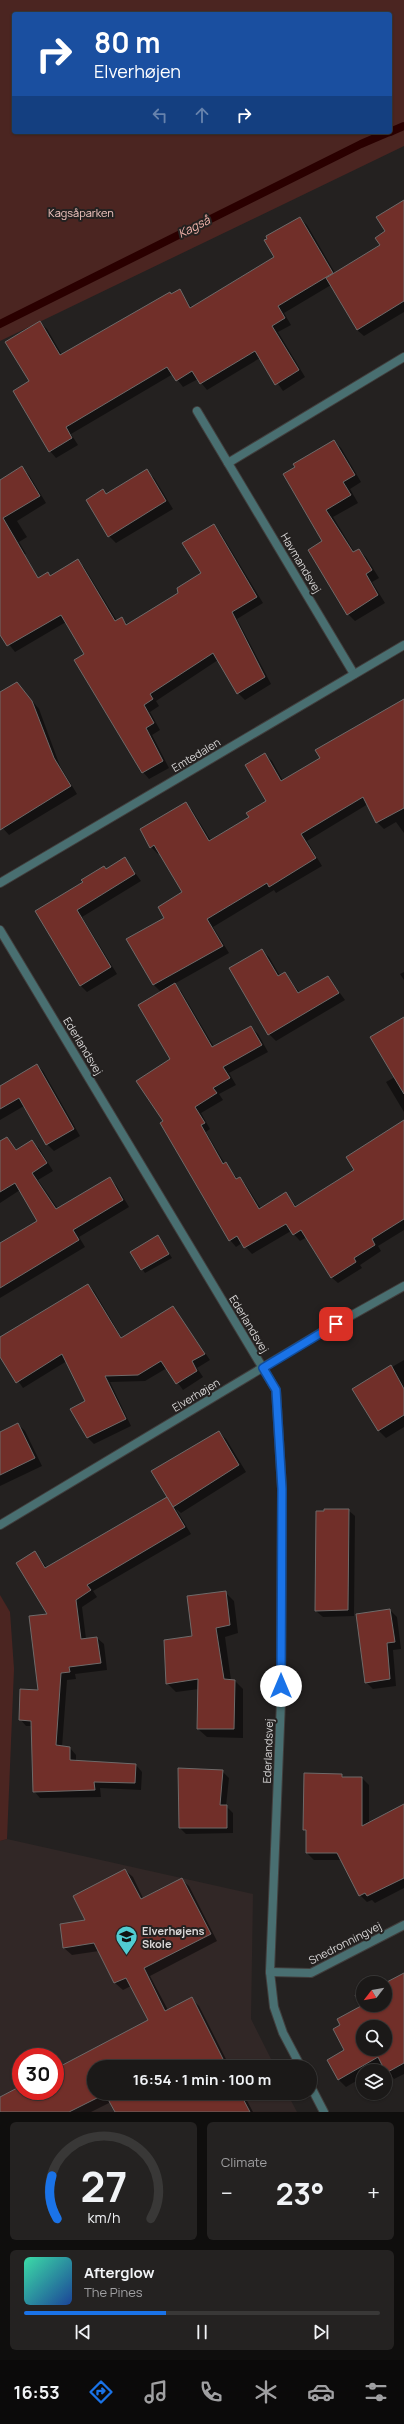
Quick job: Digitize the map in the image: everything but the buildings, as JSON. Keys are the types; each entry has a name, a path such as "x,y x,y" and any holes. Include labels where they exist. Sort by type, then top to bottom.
{"street":[{"path":"228,463 404,357"},
{"name":"Havmandsvej","path":"198,411 354,674"},
{"name":"Emtedalen","path":"0,884 404,644"},
{"name":"Ederlandsvej","path":"0,930 276,1390 282,1489 281,1701 270,1972 274,2006 283,2033 297,2060"},
{"name":"Elverhøjen","path":"0,1525 263,1368 404,1286"},
{"name":"Snedronningvej","path":"270,1972 312,1973 404,1925"},
{"path":"317,2098 324,2112"}],"shaded area":[{"name":"Elverhøjens Skole","path":"7,1839 253,1894 251,2019 272,2060 87,2060 87,2100 291,2100 297,2112 0,2112 0,1841"}],"green space":[{"name":"Kagsåparken","path":"0,0 404,0 404,146 0,341"},
{"path":"0,1595 10,1612 14,1669 7,1839 0,1841"}],"waterway":[{"name":"Kagså","path":"392,131 404,126"},
{"name":"Kagså","path":"0,324 361,144 384,134"}],"place":[{"name":"Elverhøjens Skole","path":"126,1956"}],"route":[{"path":"281,1686 282,1489 276,1390 263,1368 336,1324"}]}
